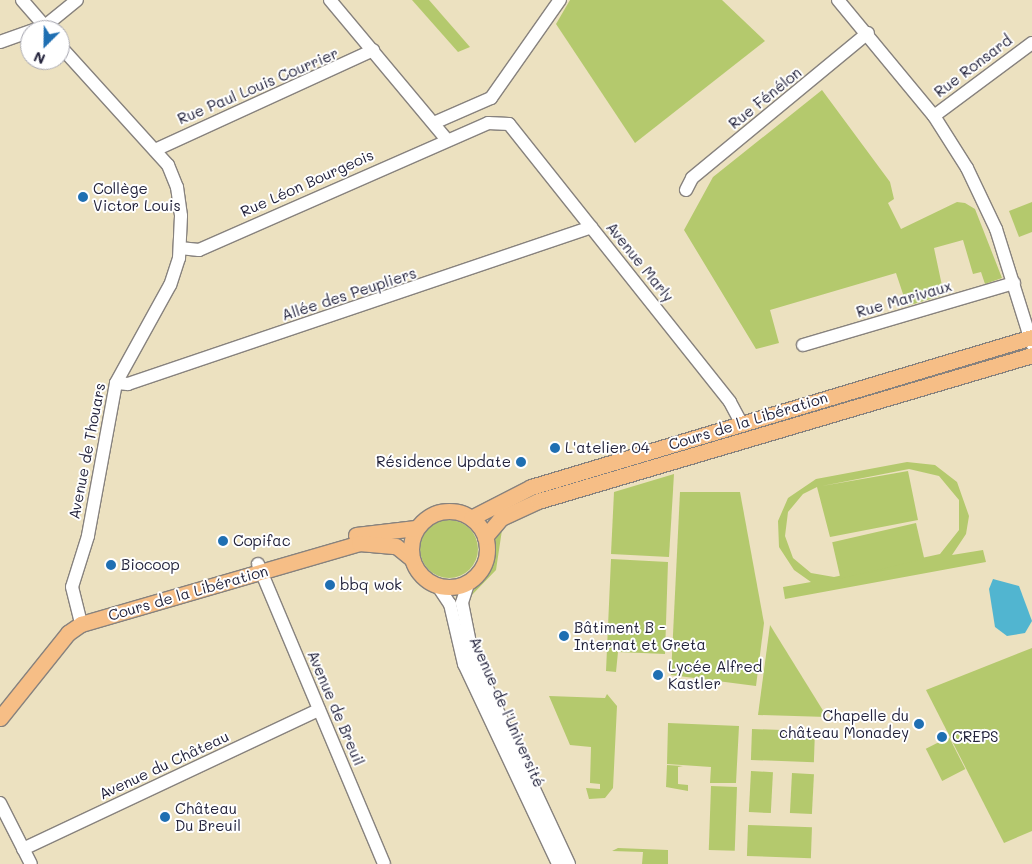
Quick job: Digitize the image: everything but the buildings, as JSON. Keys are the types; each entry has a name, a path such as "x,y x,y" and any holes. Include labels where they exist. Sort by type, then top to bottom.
{"main road":[{"name":"Cours de la Libération","path":"471,518 531,487 741,423 1031,339"},
{"path":"848,409 872,395 1012,350 1031,339"},
{"name":"Cours de la Libération","path":"485,537 495,522 516,509 1032,355"},
{"path":"645,469 733,432 741,423"},
{"path":"444,511 471,518 485,537 485,560 470,581 454,587 437,585 422,576 412,559 416,528 427,517 444,511"},
{"name":"Cours de la Libération","path":"259,568 358,534 416,528"},
{"name":"Cours de la Libération","path":"0,704 62,628 79,620 259,568 359,543 396,546 412,559"},
{"name":"Cours de la Libération","path":"0,718 79,620"}],"street":[{"path":"22,0 40,20"},
{"path":"56,20 77,0"},
{"path":"330,0 436,122 447,140"},
{"path":"436,122 492,98 560,0"},
{"path":"838,0 868,33 934,116 981,196 1014,283 1031,339"},
{"name":"Rue Fénélon","path":"686,190 692,178 868,33"},
{"path":"0,42 20,36"},
{"name":"Rue Ronsard","path":"934,116 1032,43"},
{"name":"Rue Paul Louis Courrier","path":"155,150 373,50"},
{"name":"Avenue de Thouars","path":"70,57 155,150 178,187 180,248 170,285 116,383 88,536 72,587 79,620"},
{"name":"Rue Léon Bourgeois","path":"180,248 198,250 488,123 509,124"},
{"name":"Avenue Marly","path":"509,124 730,402 741,423"},
{"name":"Allée des Peupliers","path":"116,383 128,384 591,227"},
{"name":"Rue Marivaux","path":"803,345 1014,283"},
{"name":"Avenue de Breuil","path":"259,568 384,864"},
{"name":"Avenue de l'Université","path":"470,581 462,603 466,639 544,822 558,864"},
{"name":"Avenue de l'Université","path":"437,585 450,604 464,664 544,822 569,864"},
{"name":"Avenue du Château","path":"24,849 319,710"},
{"path":"0,803 30,864"}],"green space":[{"path":"412,0 429,0 470,47 458,52"},
{"path":"570,0 722,0 765,41 635,143 556,24"},
{"path":"822,90 890,182 894,199 888,203 901,229 957,202 965,203 975,209 1002,278 985,284 981,272 973,274 963,240 934,248 944,295 907,306 896,273 770,310 779,343 756,349 684,230 713,177"},
{"path":"1032,202 1032,232 1019,237 1009,211"},
{"path":"907,462 935,465 957,482 969,516 966,534 952,555 983,550 986,562 785,599 783,587 811,582 794,570 779,547 778,521 788,498 816,479","holes":["909,469 939,476 959,500 959,530 940,554 834,577 811,573 793,558 785,536 788,512 803,494 817,487 830,537 918,520 908,471 822,486"]},
{"path":"674,474 669,557 611,554 614,492"},
{"path":"680,492 740,492 764,623 756,686 671,675"},
{"path":"449,520 460,522 473,533 478,549 476,560 465,573 449,578 438,576 425,565 420,549 422,538 433,525"},
{"path":"916,523 924,559 841,578 832,542"},
{"path":"497,529 502,530 496,570 470,597 492,558"},
{"path":"611,559 668,562 665,654 618,652 616,672 606,671"},
{"path":"770,625 827,717 758,715"},
{"path":"1032,648 1032,831 1004,843 926,690"},
{"path":"607,694 617,706 613,788 605,798 589,799 586,788 600,789 600,784 590,783 591,747 570,745 549,696 605,698"},
{"path":"668,723 739,726 736,783 710,783 711,767 667,764"},
{"path":"752,729 815,731 814,762 751,760"},
{"path":"949,737 965,769 942,781 926,749"},
{"path":"667,765 683,766 678,767 678,784 688,785 688,791 666,787"},
{"path":"751,771 773,772 771,813 749,812"},
{"path":"792,773 814,774 812,814 790,813"},
{"path":"711,786 737,787 735,851 709,850"},
{"path":"748,825 812,827 811,858 747,856"},
{"path":"618,848 668,850 668,864 642,864 643,852 612,851"}],"water":[{"path":"993,579 1019,586 1032,621 1025,633 1007,636 995,627 989,589"}],"place":[{"name":"Collège Victor Louis","path":"83,197"},
{"name":"L'atelier 04","path":"555,448"},
{"name":"Résidence Update","path":"521,462"},
{"name":"Copifac","path":"223,541"},
{"name":"Biocoop","path":"111,565"},
{"name":"bbq wok","path":"330,585"},
{"name":"Bâtiment B - Internat et Greta","path":"564,636"},
{"name":"Lycée Alfred Kastler","path":"658,675"},
{"name":"Chapelle du château Monadey","path":"919,724"},
{"name":"CREPS","path":"942,737"},
{"name":"Château Du Breuil","path":"165,817"}]}
